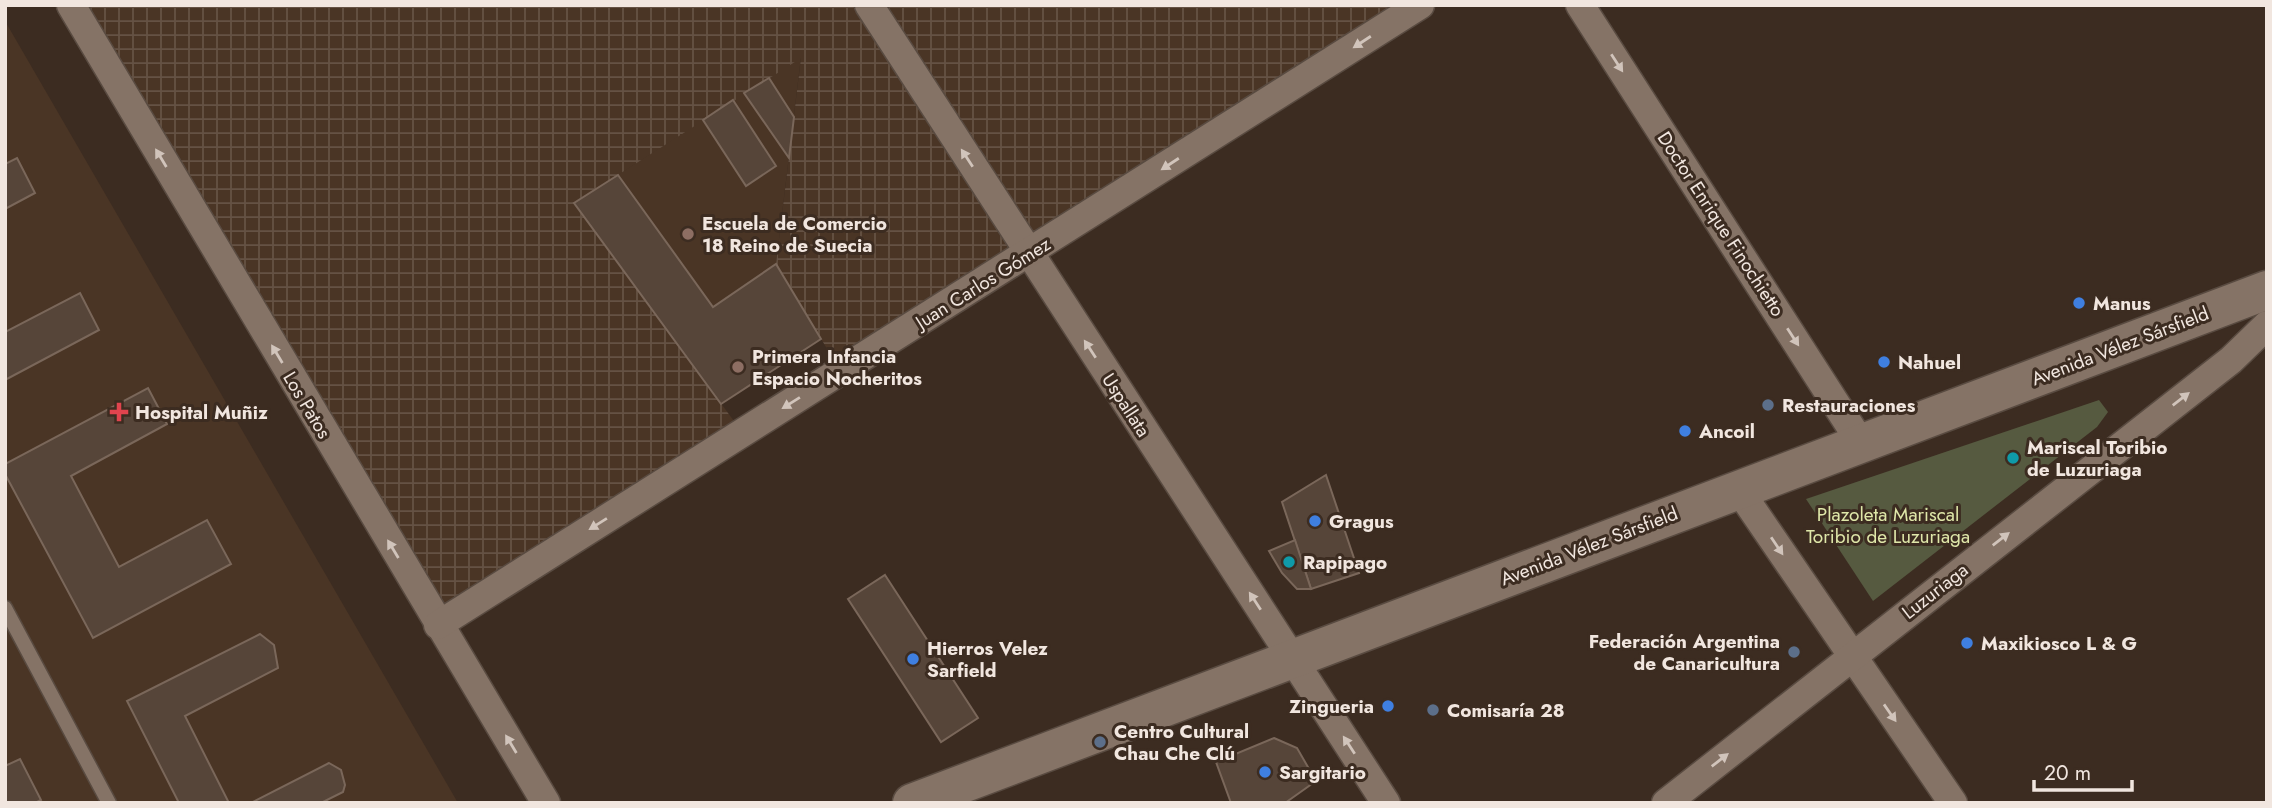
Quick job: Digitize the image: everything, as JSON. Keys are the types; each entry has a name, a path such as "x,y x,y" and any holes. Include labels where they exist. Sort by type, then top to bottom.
{"main road":[{"name":"Avenida Vélez Sársfield","path":"912,803 2267,290"}],"street":[{"name":"Los Patos","path":"71,5 546,803"},
{"name":"Uspallata","path":"869,5 1028,255 1386,803"},
{"name":"Juan Carlos Gómez","path":"438,625 1028,255 1420,5"},
{"name":"Doctor Enrique Finochietto","path":"1580,5 1861,443"},
{"name":"Luzuriaga","path":"1666,803 2231,360 2267,325"},
{"path":"1739,490 1953,803"}],"lane":[{"path":"5,608 109,803"}],"shaded area":[{"path":"69,5 1398,5 838,367 776,264 801,58 574,203 739,428 451,618"},
{"name":"Hospital Muñiz","path":"5,21 458,803 5,803"},
{"name":"Escuela de Comercio 18 Reino de Suecia","path":"801,57 776,264 821,339 721,404 574,203"}],"green space":[{"name":"Plazoleta Mariscal Toribio de Luzuriaga","path":"2099,400 2108,412 2097,427 1873,601 1806,499"}],"building":[{"path":"769,78 794,117 789,158 744,93"},
{"path":"733,100 776,166 746,186 703,120"},
{"path":"17,158 35,193 5,209 5,164"},
{"path":"618,175 713,307 776,264 821,339 721,404 574,203"},
{"path":"80,293 99,330 5,380 5,332"},
{"path":"148,388 167,424 71,476 119,567 207,520 231,564 93,638 5,474 5,464"},
{"name":"Gragus","path":"1326,475 1359,573 1311,589 1282,502"},
{"name":"Rapipago","path":"1295,540 1311,589 1297,589 1282,573 1269,551"},
{"name":"Hierros Velez Sarfield","path":"885,575 978,718 941,742 848,599"},
{"path":"260,634 274,645 278,668 185,716 229,803 179,803 127,701"},
{"name":"Sargitario","path":"1274,738 1297,748 1316,781 1285,803 1231,803 1216,762"},
{"path":"20,759 41,800 35,803 5,803 5,766"},
{"path":"329,763 341,770 345,785 343,792 321,803 251,803"}],"place":[{"name":"Escuela de Comercio 18 Reino de Suecia","path":"688,234"},
{"name":"Manus","path":"2079,303"},
{"name":"Nahuel","path":"1884,362"},
{"name":"Primera Infancia Espacio Nocheritos","path":"738,367"},
{"name":"Restauraciones","path":"1768,405"},
{"name":"Hospital Muñiz","path":"119,412"},
{"name":"Ancoil","path":"1685,431"},
{"name":"Mariscal Toribio de Luzuriaga","path":"2013,458"},
{"name":"Gragus","path":"1315,521"},
{"name":"Rapipago","path":"1289,562"},
{"name":"Maxikiosco L & G","path":"1967,643"},
{"name":"Federación Argentina de Canaricultura","path":"1794,652"},
{"name":"Hierros Velez Sarfield","path":"913,659"},
{"name":"Zingueria","path":"1388,706"},
{"name":"Comisaría 28","path":"1433,710"},
{"name":"Centro Cultural Chau Che Clú","path":"1100,742"},
{"name":"Sargitario","path":"1265,772"}]}
